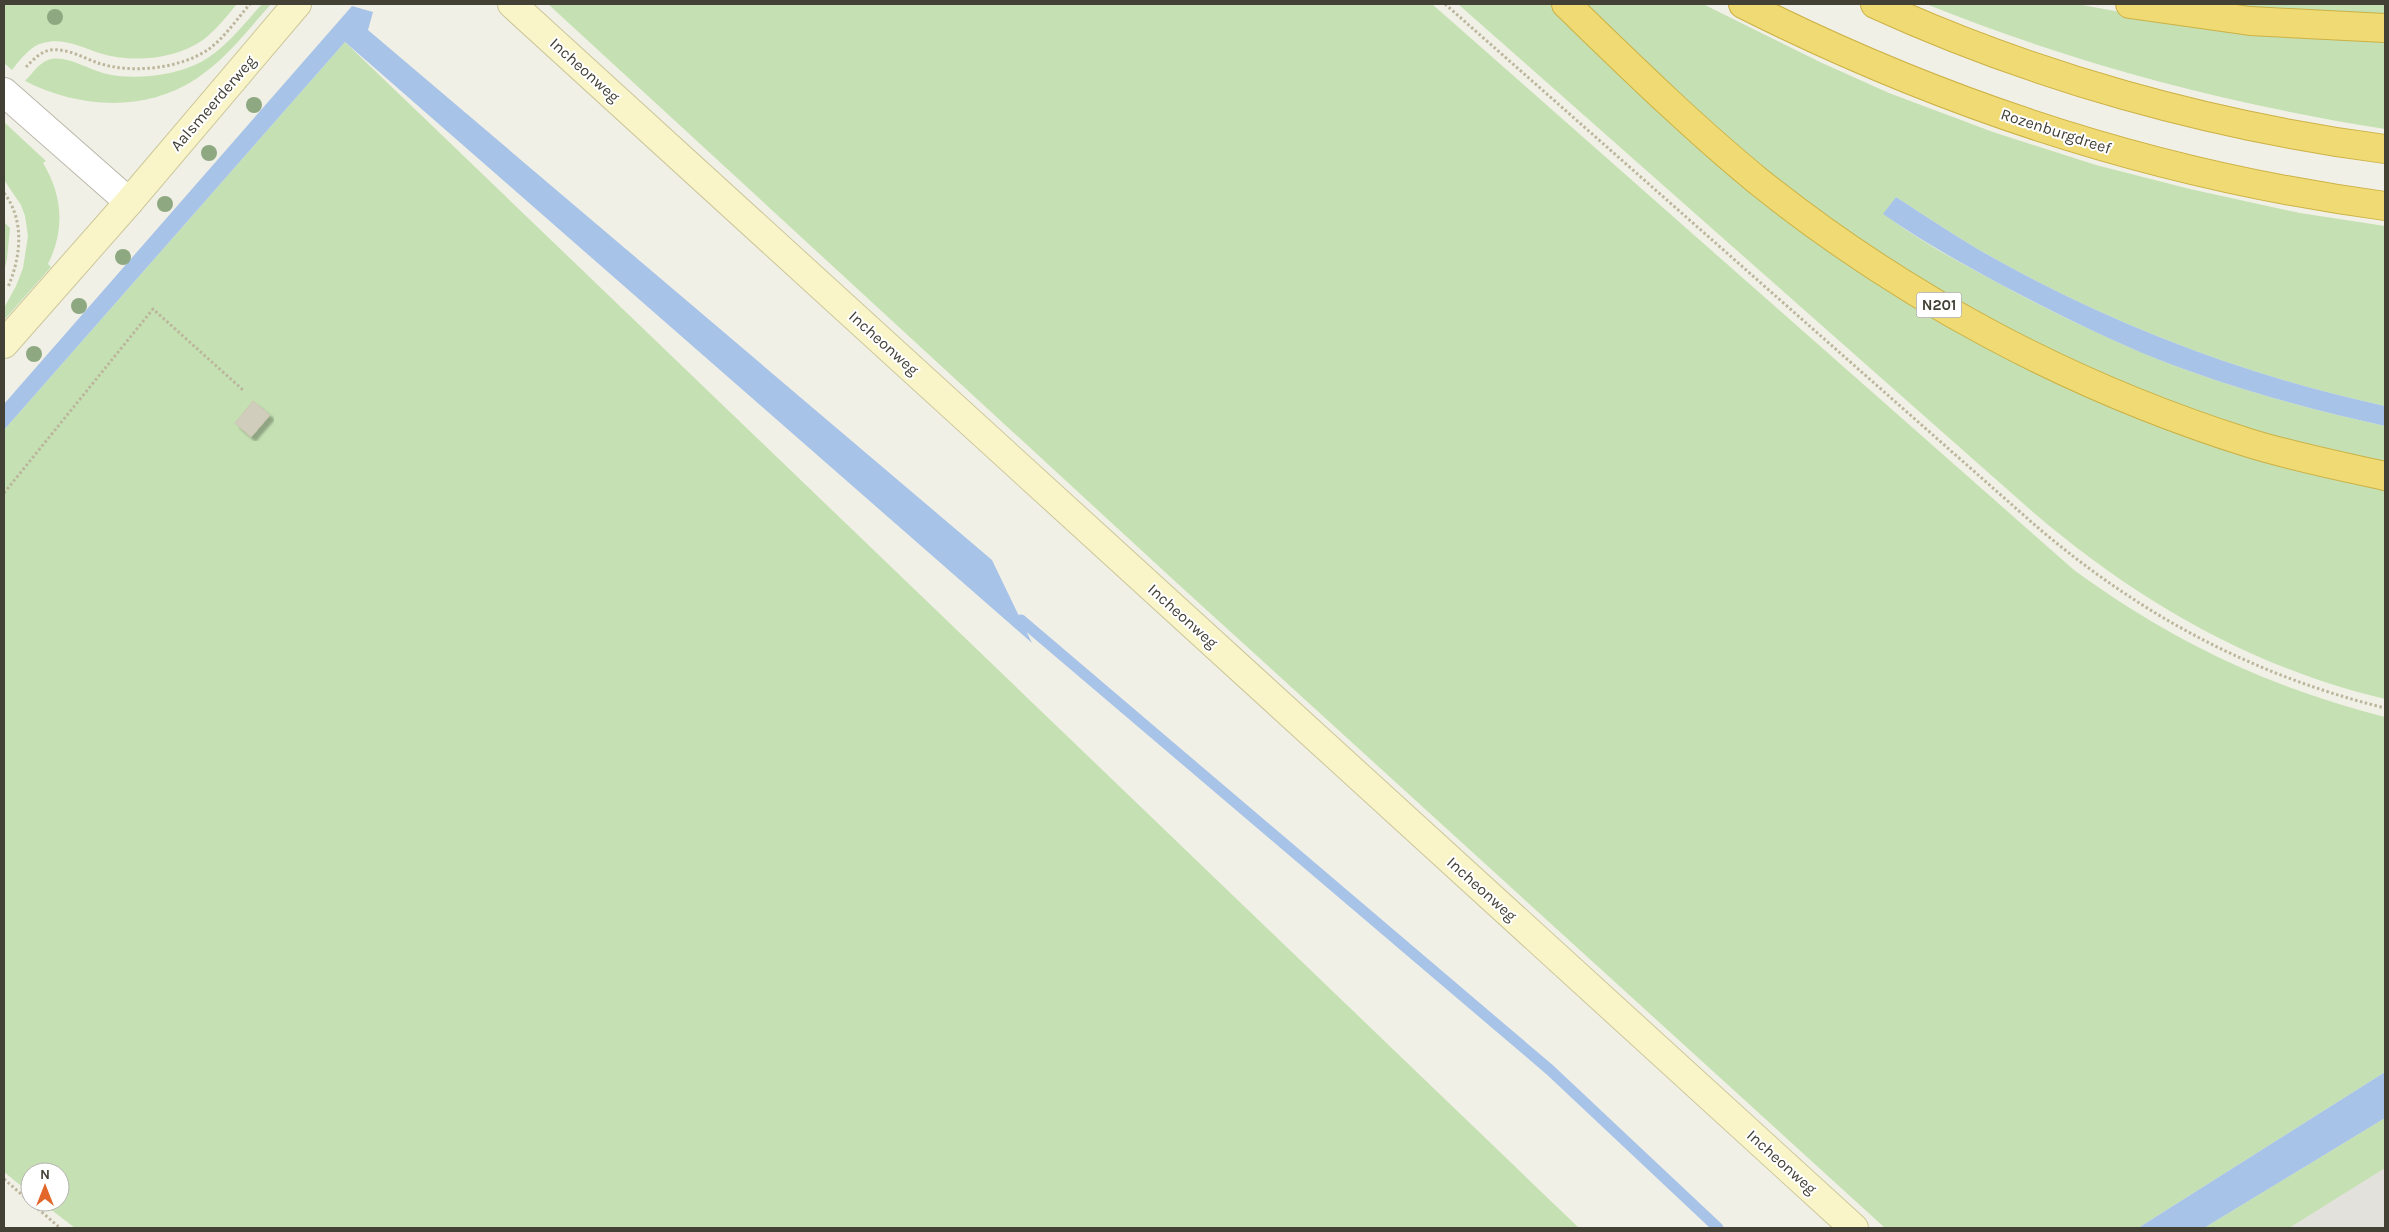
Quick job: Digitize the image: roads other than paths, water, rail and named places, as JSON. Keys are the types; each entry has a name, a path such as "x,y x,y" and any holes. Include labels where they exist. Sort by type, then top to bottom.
{"highway":[{"name":"N201","path":"1566,4 1639,75 1758,180 1859,256 1971,324 2090,383 2192,424 2317,462 2385,476"},
{"name":"Rozenburgdreef","path":"1743,4 1820,41 1911,81 2072,137 2162,163 2236,180 2290,191 2385,206"},
{"path":"1874,4 1978,46 2113,91 2194,113 2285,133 2385,149"},
{"path":"2130,4 2250,21 2385,28"}],"street":[{"name":"Aalsmeerderweg","path":"4,344 129,202 297,4"},
{"name":"Incheonweg","path":"512,4 1854,1228"},
{"path":"4,92 129,202"}],"water":[{"path":"352,6 373,12 368,30 992,560 1032,643 345,42 4,430 4,404"},
{"path":"1896,197 1999,261 2091,308 2139,329 2187,348 2285,381 2385,406 2385,426 2299,405 2213,379 2157,359 2097,333 1985,276 1897,224 1883,214"},
{"path":"2385,1072 2385,1118 2204,1228 2138,1228"}],"waterway":[{"path":"1021,620 1550,1070 1718,1228"}]}
